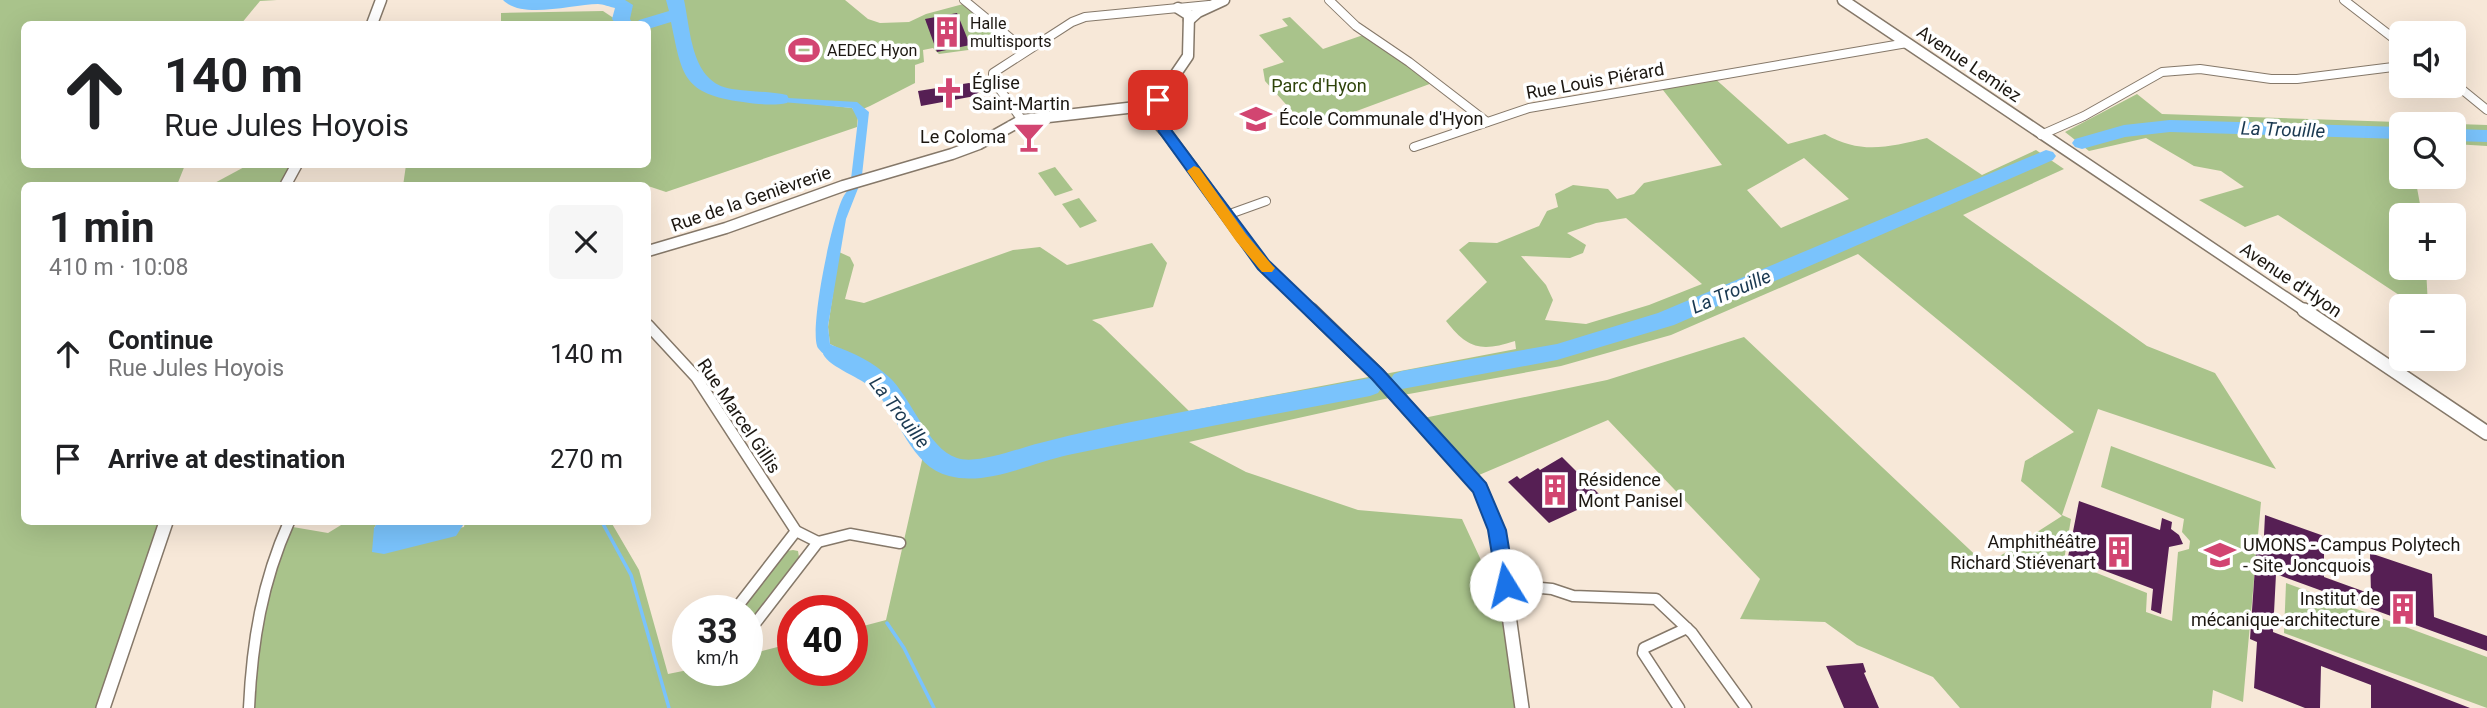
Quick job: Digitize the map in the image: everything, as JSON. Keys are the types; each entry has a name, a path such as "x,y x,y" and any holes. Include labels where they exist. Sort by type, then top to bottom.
{"street":[{"path":"373,21 381,0"},
{"path":"964,0 1026,51"},
{"path":"1189,18 1224,0"},
{"path":"1329,0 1356,26 1409,62 1487,122"},
{"name":"Avenue Lemiez","path":"1843,0 2075,158"},
{"path":"2344,0 2389,35"},
{"path":"1178,8 1189,18 1188,56 1158,100 1136,107 1022,120 993,80 993,73 998,69 1072,22 1085,17 1178,8 1213,5"},
{"name":"Rue Louis Piérard","path":"1414,147 1529,108 1907,43"},
{"path":"2041,135 2084,116 2162,72 2200,69 2271,79 2297,79 2389,68"},
{"path":"2466,93 2487,110"},
{"path":"1158,100 1158,113 1166,132"},
{"path":"1136,107 1149,114 1166,132 1264,265 1378,374 1480,488 1497,530 1522,708"},
{"name":"Rue de la Genièvrerie","path":"651,250 979,144 1022,120"},
{"name":"Avenue d'Hyon","path":"2075,158 2487,433"},
{"path":"1227,215 1266,201"},
{"name":"Rue Marcel Gillis","path":"651,327 696,377 796,531"},
{"path":"103,708 165,525"},
{"path":"249,708 250,653 267,573 288,525"},
{"path":"746,595 796,531 818,542"},
{"path":"763,613 818,542 850,534 900,543"},
{"path":"1506,585 1552,589 1573,596 1656,599 1687,628 1746,708"},
{"path":"1679,708 1643,653 1644,648 1687,628"}],"green space":[{"path":"0,0 277,0 260,1 243,21 21,21 21,168 184,168 178,182 21,182 21,525 165,525 103,708 0,708"},
{"path":"619,0 667,0 671,15 647,21 626,21 629,7"},
{"path":"683,0 845,0 868,19 880,23 909,22 926,14 967,3 1004,40 983,48 939,54 933,48 923,50 924,62 915,65 915,83 870,106 863,109 856,105 807,103 852,108 858,116 857,127 666,192 651,187 651,182 404,182 406,168 651,168 651,26 674,18 687,26"},
{"path":"603,11 616,21 501,21 501,13"},
{"name":"Parc d'Hyon","path":"1290,17 1323,49 1366,34 1435,82 1308,129 1265,81 1263,69 1284,62 1259,35 1288,26 1282,19"},
{"path":"1712,76 1788,144 1825,134 1838,141 1863,147 1888,146 1927,138 1982,175 2036,150 2064,169 1963,215 2147,346 2215,373 2276,469 2098,409 2062,515 2071,519 2064,560 2147,593 2146,612 2172,621 2178,552 2189,549 2190,541 2182,532 2184,519 2101,487 2111,446 2261,502 2243,702 2213,690 2211,708 1960,708 1933,677 1857,645 1825,622 1740,619 1760,579 1608,420 1472,478 1419,419 1607,380 1744,337 1986,565 2062,516 2021,481 2025,461 2074,432 1858,254 1671,335 1561,366 1398,396 1189,442 1246,472 1358,510 1462,519 1492,584 1506,585 1522,708 249,708 250,653 287,526 328,533 341,525 376,525 374,544 464,525 613,525 639,570 668,674 672,673 672,686 763,686 763,651 777,647 777,686 868,686 868,625 886,620 925,447 882,384 888,381 869,364 830,344 828,327 839,252 850,257 854,265 845,299 864,303 1013,250 1040,247 1067,265 1152,243 1167,263 1153,307 1092,320 1101,325 1189,411 1516,349 1515,341 1493,346 1476,346 1461,337 1446,321 1487,282 1459,250 1469,242 1497,243 1539,226 1547,211 1558,207 1555,194 1573,185 1608,189 1617,199 1634,194 1644,183 1722,165 1659,85","holes":["1804,158 1849,199 1781,228 1747,190","1626,218 1702,284 1649,305 1586,324 1545,320 1553,300 1546,285 1521,256 1570,258 1583,253 1586,245 1567,233 1596,223"]},
{"path":"2137,94 2162,114 2389,122 2389,189 2417,189 2420,203 2389,203 2389,280 2427,280 2427,294 2397,294 2278,215 2245,227 2199,200 2244,187 2221,171 2194,166 2146,138 2089,151 2065,132"},
{"path":"2466,124 2487,125 2487,146 2466,145"},
{"path":"1055,167 1073,190 1055,196 1038,173"},
{"path":"242,168 295,168 287,182 216,182"},
{"path":"1079,198 1097,221 1080,228 1062,204"},
{"path":"787,551 798,551 799,557 763,603 763,595 753,595"},
{"path":"2286,583 2487,657 2487,708 2284,633"}],"water":[{"path":"753,96 857,102 869,112 862,175 851,179 858,120 852,108 749,99"},
{"path":"859,186 846,219 828,326 830,344 869,364 855,371 821,352 816,338 816,320 834,223 845,194"},
{"path":"376,525 463,525 456,536 384,554 372,552"}],"building":[{"name":"Halle multisports","path":"957,13 970,45 937,52 925,19"},
{"name":"Église Saint-Martin","path":"969,83 983,88 975,96 921,106 918,91"},
{"name":"Résidence Mont Panisel","path":"1562,457 1603,498 1549,523 1508,482 1517,476 1520,479 1538,468 1540,470"},
{"name":"Amphithéâtre Richard Stiévenart","path":"2079,501 2160,530 2162,518 2172,522 2171,529 2179,535 2183,544 2169,547 2161,614 2151,610 2153,589 2068,557"},
{"name":"Institut de mécanique-architecture","path":"2265,515 2324,536 2324,577 2371,594 2370,553 2432,574 2434,617 2487,636 2487,651 2276,574 2273,632 2470,708 2371,708 2371,685 2321,666 2320,708 2305,708 2254,688 2257,642 2250,639 2256,553 2263,555"},
{"path":"1863,663 1864,673 1879,708 1844,708 1826,666"}],"waterway":[{"name":"La Trouille","path":"512,0 526,5 593,0"},
{"name":"La Trouille","path":"604,0 624,5 622,21"},
{"name":"La Trouille","path":"675,0 678,14"},
{"name":"La Trouille","path":"651,22 678,14"},
{"name":"La Trouille","path":"678,14 691,69 698,81 709,89 725,94 780,99"},
{"name":"La Trouille","path":"2082,143 2124,131 2170,126 2389,133"},
{"name":"La Trouille","path":"2466,135 2487,136"},
{"name":"La Trouille","path":"1402,380 1557,352 1666,319 2046,156"},
{"name":"La Trouille","path":"834,354 856,365 882,384 933,456 950,467 963,469 980,468 1065,446 1370,387"},
{"path":"604,525 631,575 669,708"},
{"path":"887,623 904,648 934,708"}],"slow traffic":[{"path":"1194,171 1241,237 1267,268"}],"place":[{"name":"Halle multisports","path":"947,32"},
{"name":"AEDEC Hyon","path":"804,50"},
{"name":"Église Saint-Martin","path":"949,93"},
{"name":"École Communale d'Hyon","path":"1256,119"},
{"name":"Le Coloma","path":"1029,137"},
{"name":"Résidence Mont Panisel","path":"1555,490"},
{"name":"Amphithéâtre Richard Stiévenart","path":"2119,552"},
{"name":"UMONS - Campus Polytech - Site Joncquois","path":"2220,555"},
{"name":"Institut de mécanique-architecture","path":"2403,609"}],"route":[{"path":"1158,100 1158,113 1166,132 1264,265 1378,374 1480,488 1497,530 1506,585"}]}
